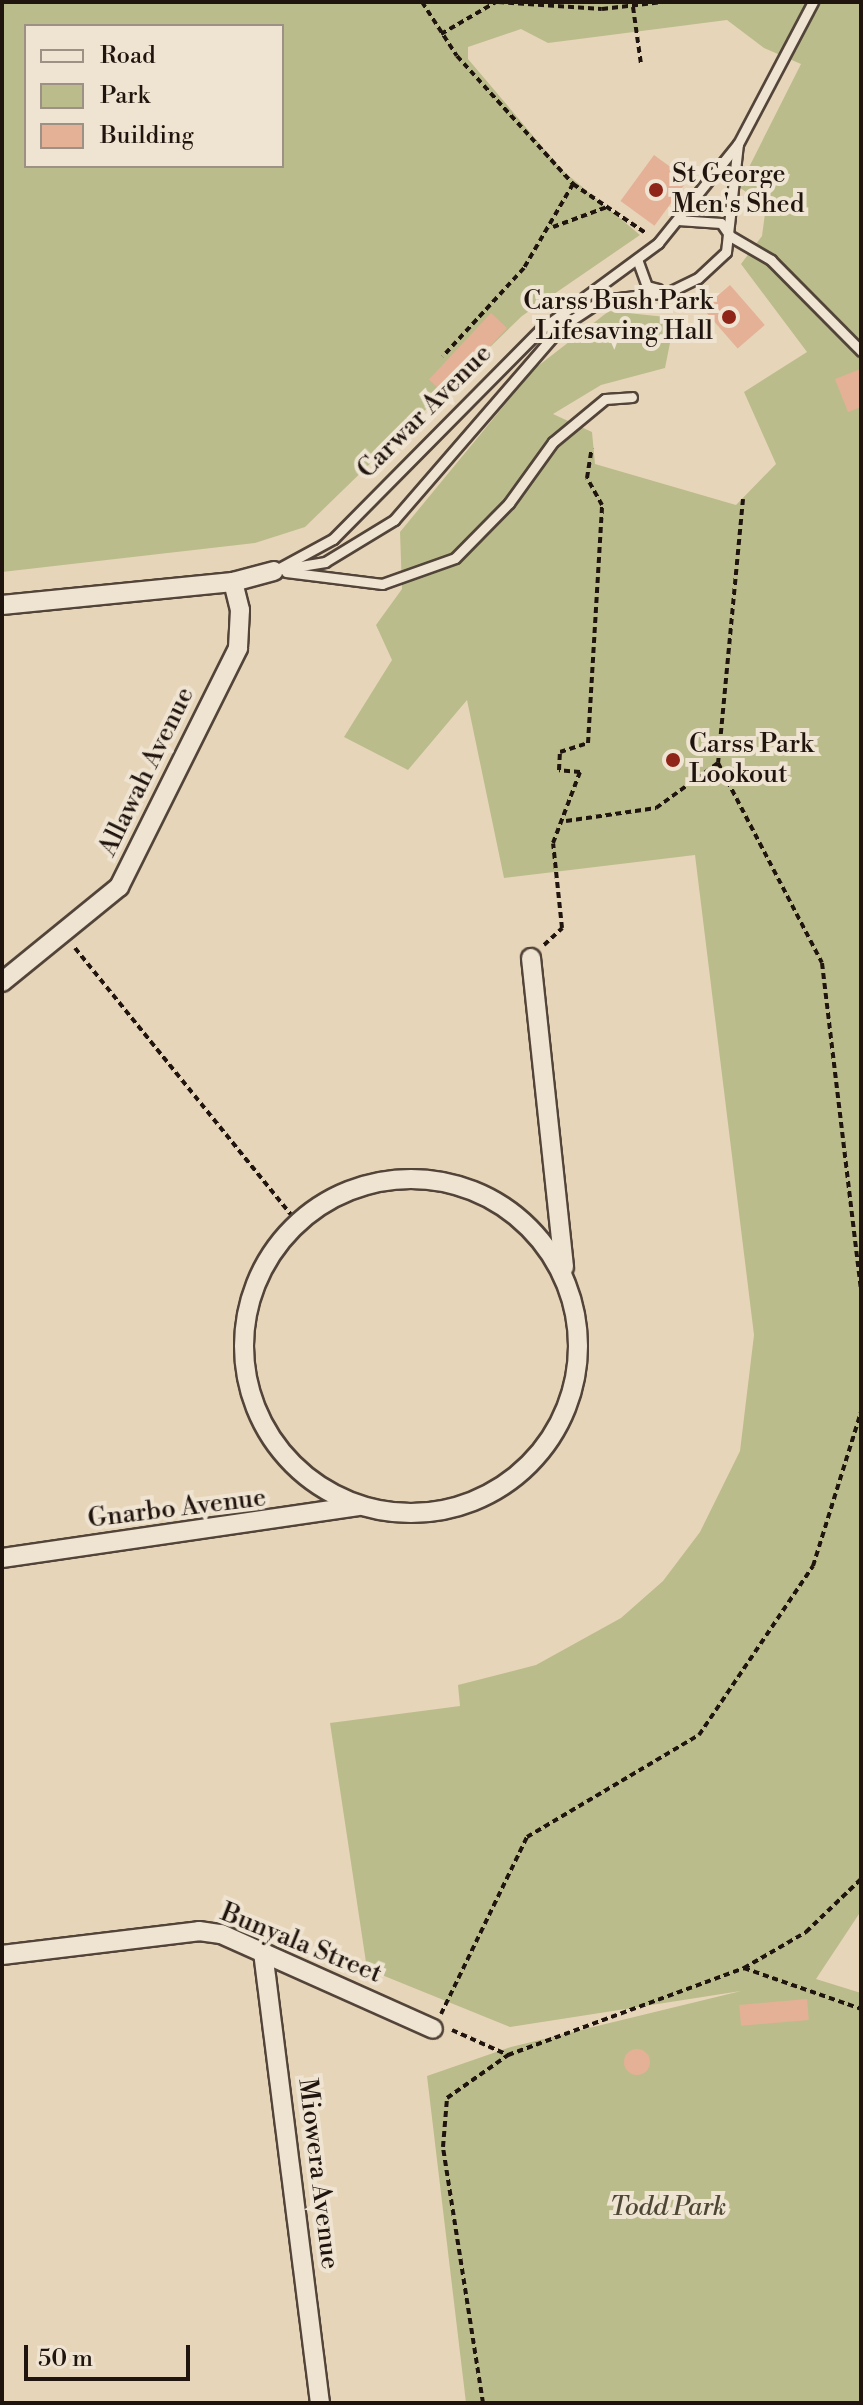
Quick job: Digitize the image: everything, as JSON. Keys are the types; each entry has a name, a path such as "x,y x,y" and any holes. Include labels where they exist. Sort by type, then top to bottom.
{"street":[{"name":"Carwar Avenue","path":"2,605 233,582 274,571"},
{"name":"Allawah Avenue","path":"2,982 119,887 238,648 240,610 233,582"},
{"name":"Gnarbo Avenue","path":"531,958 576,1358 563,1415 535,1457 489,1493 440,1511 408,1515 358,1506 317,1485 280,1450 248,1384 249,1308 265,1263 298,1223 333,1198 368,1186 444,1183 509,1209 530,1225 565,1273"},
{"name":"Gnarbo Avenue","path":"2,1558 358,1506"},
{"name":"Bunyala Street","path":"2,1955 199,1931 263,1952 435,2026"},
{"name":"Miowera Avenue","path":"263,1952 320,2403"}],"lane":[{"name":"Carwar Avenue","path":"274,571 333,539 540,330 637,259 678,220 738,144 813,2"},
{"name":"Carwar Avenue","path":"274,571 325,562 394,520 561,327 602,300 669,292 698,278 726,252 738,144"},
{"path":"678,220 709,219 730,236 771,260 861,351"},
{"path":"637,259 647,286 669,292"},
{"path":"274,571 382,584 455,558 509,503 553,442 605,399 632,397"}],"path":[{"path":"422,2 441,34 573,184 648,234"},
{"path":"441,34 497,2 633,7 663,2"},
{"path":"633,7 641,64"},
{"path":"443,356 495,304 551,228 573,184"},
{"path":"551,228 607,207"},
{"path":"531,958 562,928 553,857 580,772 559,770 560,752 588,743 602,505 587,478 592,448"},
{"path":"743,499 718,763 822,963 861,1288"},
{"path":"566,821 656,808 718,763"},
{"path":"81,954 298,1223"},
{"path":"508,2055 435,2026 527,1837 699,1735 813,1566 861,1412"},
{"path":"483,2403 443,2147 447,2098 508,2055 744,1968 806,1932 861,1879"},
{"path":"744,1968 861,2009"}],"green space":[{"name":"Todd Park","path":"2,2 861,2 861,1911 816,1979 861,1993 861,2403 466,2403 427,2076 511,2047 741,1991 510,2027 367,1969 330,1723 460,1706 458,1685 536,1665 621,1618 663,1581 700,1532 740,1451 754,1335 695,855 504,878 467,700 408,770 344,737 392,660 376,625 402,589 400,532 534,369 609,311 675,318 665,368 601,385 553,414 592,432 595,464 736,505 776,464 744,392 807,352 741,264 762,236 766,206 739,187 801,64 764,48 727,20 548,43 521,29 468,47 468,59 562,170 640,235 522,316 305,527 255,543 2,572"}],"building":[{"path":"654,155 688,180 654,226 620,201"},
{"name":"Carss Bush Park Lifesaving Hall","path":"730,285 765,325 738,349 703,309"},
{"path":"491,313 507,328 445,395 429,380"},
{"path":"861,369 861,407 848,412 835,379"},
{"path":"807,1999 809,2020 741,2026 739,2005"},
{"path":"637,2049 647,2052 650,2062 647,2072 637,2075 627,2072 624,2062 627,2052"}],"place":[{"name":"St George Men's Shed","path":"656,190"},
{"name":"Carss Bush Park Lifesaving Hall","path":"729,317"},
{"name":"Carss Park Lookout","path":"673,760"}]}
